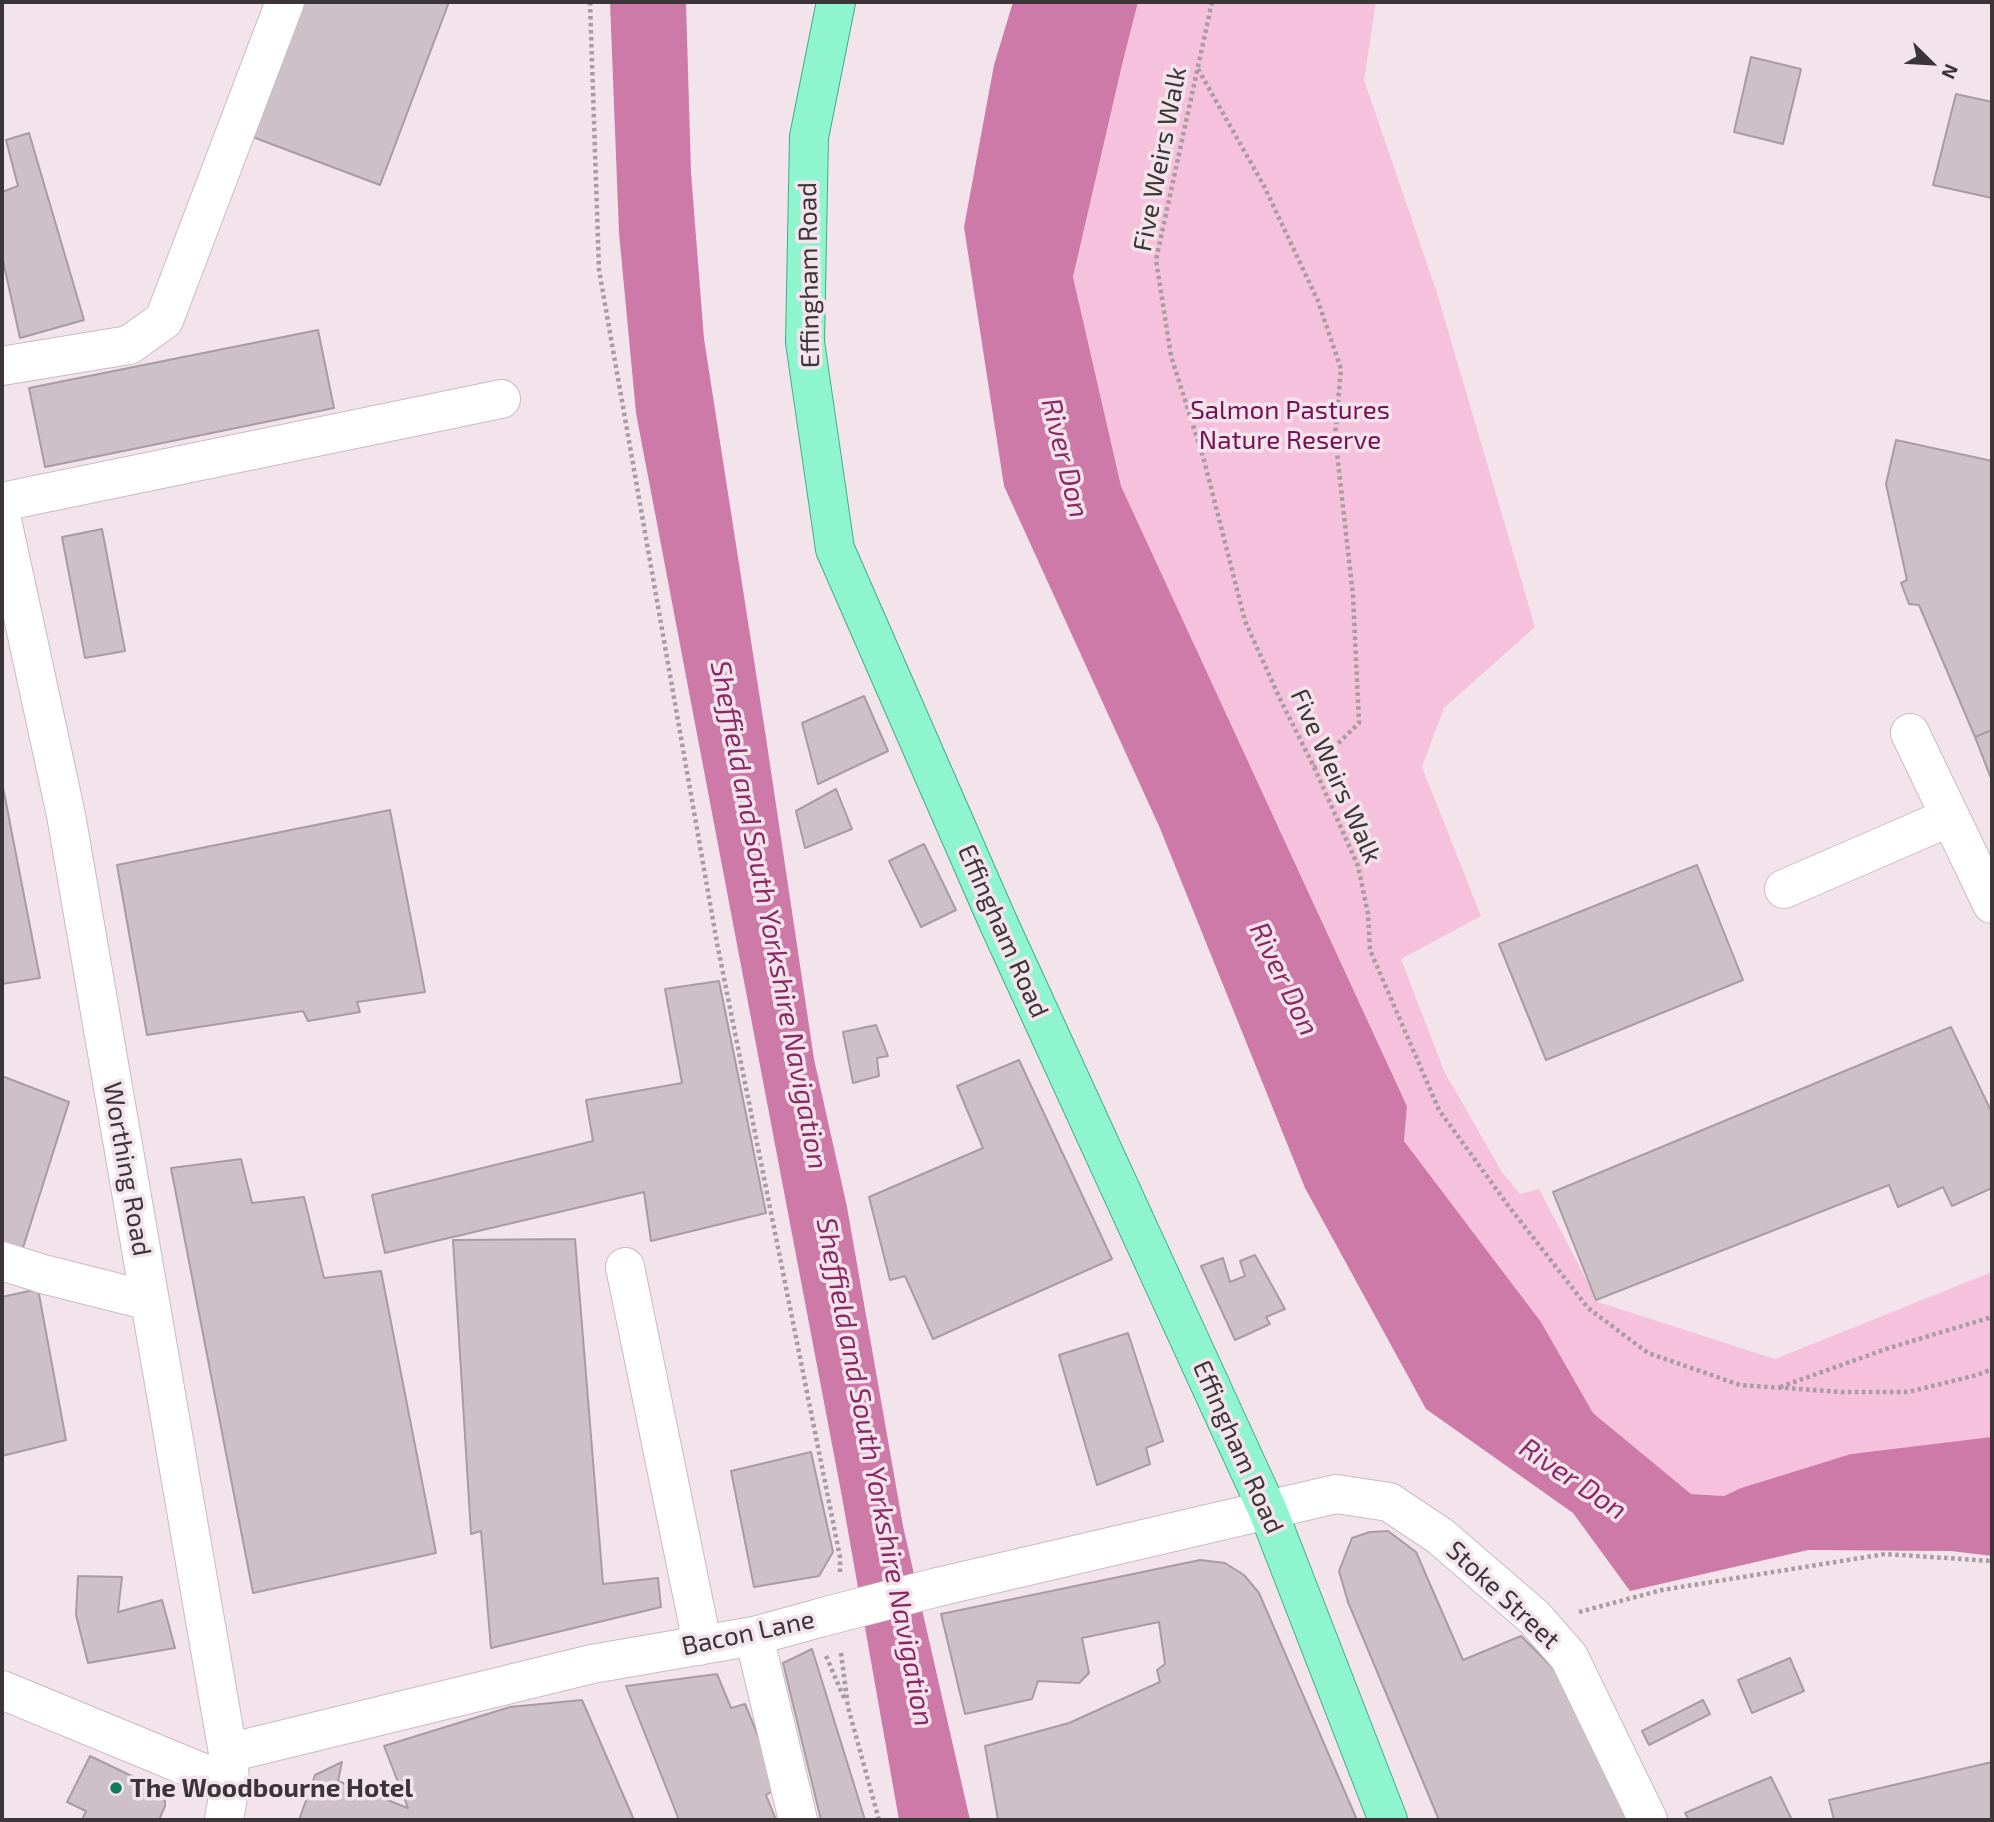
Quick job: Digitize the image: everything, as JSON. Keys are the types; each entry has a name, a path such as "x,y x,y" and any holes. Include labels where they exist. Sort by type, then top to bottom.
{"main road":[{"name":"Effingham Road","path":"836,2 809,138 805,342 835,549 998,922 1268,1511 1388,1820"}],"street":[{"path":"2,366 129,345 164,320 285,2"},
{"path":"2,502 501,399"},
{"name":"Worthing Road","path":"2,520 66,815 150,1301 227,1786"},
{"path":"1910,733 1992,904"},
{"path":"1784,889 1950,817"},
{"path":"2,1261 150,1301"},
{"path":"625,1267 698,1623 699,1646"},
{"name":"Stoke Street","path":"1268,1511 1336,1494 1390,1502 1440,1536 1534,1617 1569,1657 1648,1820"},
{"name":"Bacon Lane","path":"227,1786 592,1664 754,1636 938,1587 1268,1511"},
{"path":"754,1636 799,1820"},
{"path":"2,1690 227,1786"}],"path":[{"path":"590,2 600,270 717,943 840,1557 828,1618 848,1707 879,1820"},
{"name":"Five Weirs Walk","path":"1212,2 1156,260 1171,356 1204,460 1245,621 1359,866 1368,914 1370,950 1439,1110 1588,1308 1648,1353 1740,1385 1776,1389 1908,1392 1992,1369"},
{"path":"1198,68 1264,186 1318,301 1341,369 1335,435 1353,596 1359,723 1314,767"},
{"path":"1776,1389 1889,1348 1992,1317"},
{"path":"1544,1628 1568,1615 1662,1590 1885,1554 1992,1561"},
{"path":"828,1618 848,1707"}],"green space":[{"name":"Salmon Pastures Nature Reserve","path":"1138,2 1376,2 1364,80 1437,293 1535,627 1444,708 1422,767 1481,916 1401,959 1444,1071 1502,1172 1520,1194 1539,1189 1598,1302 1775,1359 1992,1272 1992,1438 1851,1454 1741,1488 1724,1496 1691,1494 1593,1413 1541,1322 1404,1141 1407,1105 1121,486 1073,277"}],"water":[{"name":"Sheffield and South Yorkshire Navigation","path":"610,2 686,2 691,173 704,339 814,1059 847,1207 903,1526 970,1820 899,1820 842,1497 636,413 619,233"},
{"name":"River Don","path":"1013,2 1138,2 1073,277 1121,486 1407,1106 1404,1141 1541,1322 1593,1413 1691,1494 1724,1496 1741,1488 1851,1454 1992,1437 1992,1556 1951,1551 1808,1550 1630,1591 1573,1513 1426,1409 1305,1188 1159,826 1004,486 964,227 994,65"}],"building":[{"path":"301,2 449,2 380,185 250,136"},
{"path":"1751,57 1801,69 1783,144 1734,132"},
{"path":"1956,94 1992,102 1992,198 1933,185"},
{"path":"29,133 84,320 20,338 2,256 2,192 18,186 6,140"},
{"path":"318,330 334,408 45,467 29,388"},
{"path":"1896,440 1992,461 1992,730 1975,737 1919,605 1909,604 1901,583 1907,580 1886,484"},
{"path":"102,529 125,651 85,658 62,537"},
{"path":"864,696 888,751 818,784 802,723"},
{"path":"1992,730 1992,781 1975,737"},
{"path":"2,782 40,978 2,984"},
{"path":"836,789 852,829 805,848 796,811"},
{"path":"390,810 425,992 357,1002 360,1012 308,1021 303,1011 147,1035 117,865"},
{"path":"924,844 956,910 921,927 889,861"},
{"path":"1697,865 1743,980 1546,1060 1499,944"},
{"path":"719,981 766,1213 651,1241 644,1192 385,1253 372,1195 593,1141 586,1100 682,1083 665,989"},
{"path":"876,1025 888,1056 877,1058 879,1076 853,1083 843,1032"},
{"path":"1951,1027 1992,1113 1992,1188 1952,1206 1943,1187 1898,1207 1889,1185 1596,1300 1553,1192"},
{"path":"1019,1060 1112,1259 933,1339 905,1276 890,1280 869,1197 983,1148 957,1086"},
{"path":"2,1076 69,1102 21,1254 2,1247"},
{"path":"241,1159 252,1203 304,1197 324,1278 381,1271 436,1553 253,1593 171,1168"},
{"path":"575,1239 603,1584 658,1578 661,1607 491,1648 481,1531 471,1534 453,1240"},
{"path":"1255,1255 1285,1309 1266,1317 1270,1324 1235,1340 1201,1266 1223,1258 1230,1282 1245,1276 1240,1261"},
{"path":"38,1289 66,1440 2,1456 2,1297"},
{"path":"1128,1333 1163,1441 1146,1448 1150,1464 1097,1485 1059,1355"},
{"path":"811,1452 833,1552 819,1576 754,1587 731,1471"},
{"path":"1388,1531 1416,1552 1463,1660 1521,1636 1559,1674 1629,1820 1439,1820 1348,1602 1339,1571 1352,1538 1370,1532"},
{"path":"1200,1560 1225,1563 1244,1575 1259,1593 1357,1820 998,1820 985,1746 1069,1723 1160,1682 1157,1670 1165,1664 1159,1622 1082,1638 1089,1673 1079,1683 1038,1681 1032,1699 965,1714 941,1614"},
{"path":"78,1576 122,1577 118,1612 162,1600 175,1648 88,1663 76,1615"},
{"path":"812,1649 865,1820 821,1820 783,1663"},
{"path":"1790,1658 1804,1691 1752,1713 1738,1680"},
{"path":"717,1674 731,1708 745,1704 779,1787 766,1795 776,1820 679,1820 626,1686"},
{"path":"582,1700 634,1820 299,1820 315,1775 342,1762 338,1781 408,1808 384,1746 510,1707"},
{"path":"1703,1700 1710,1714 1649,1745 1642,1731"},
{"name":"The Woodbourne Hotel","path":"90,1756 161,1790 165,1806 159,1820 82,1820 86,1811 67,1802"},
{"path":"1992,1762 1992,1820 1834,1820 1829,1800"},
{"path":"1771,1777 1792,1820 1689,1820 1685,1813"}],"place":[{"name":"The Woodbourne Hotel","path":"116,1788"}]}
